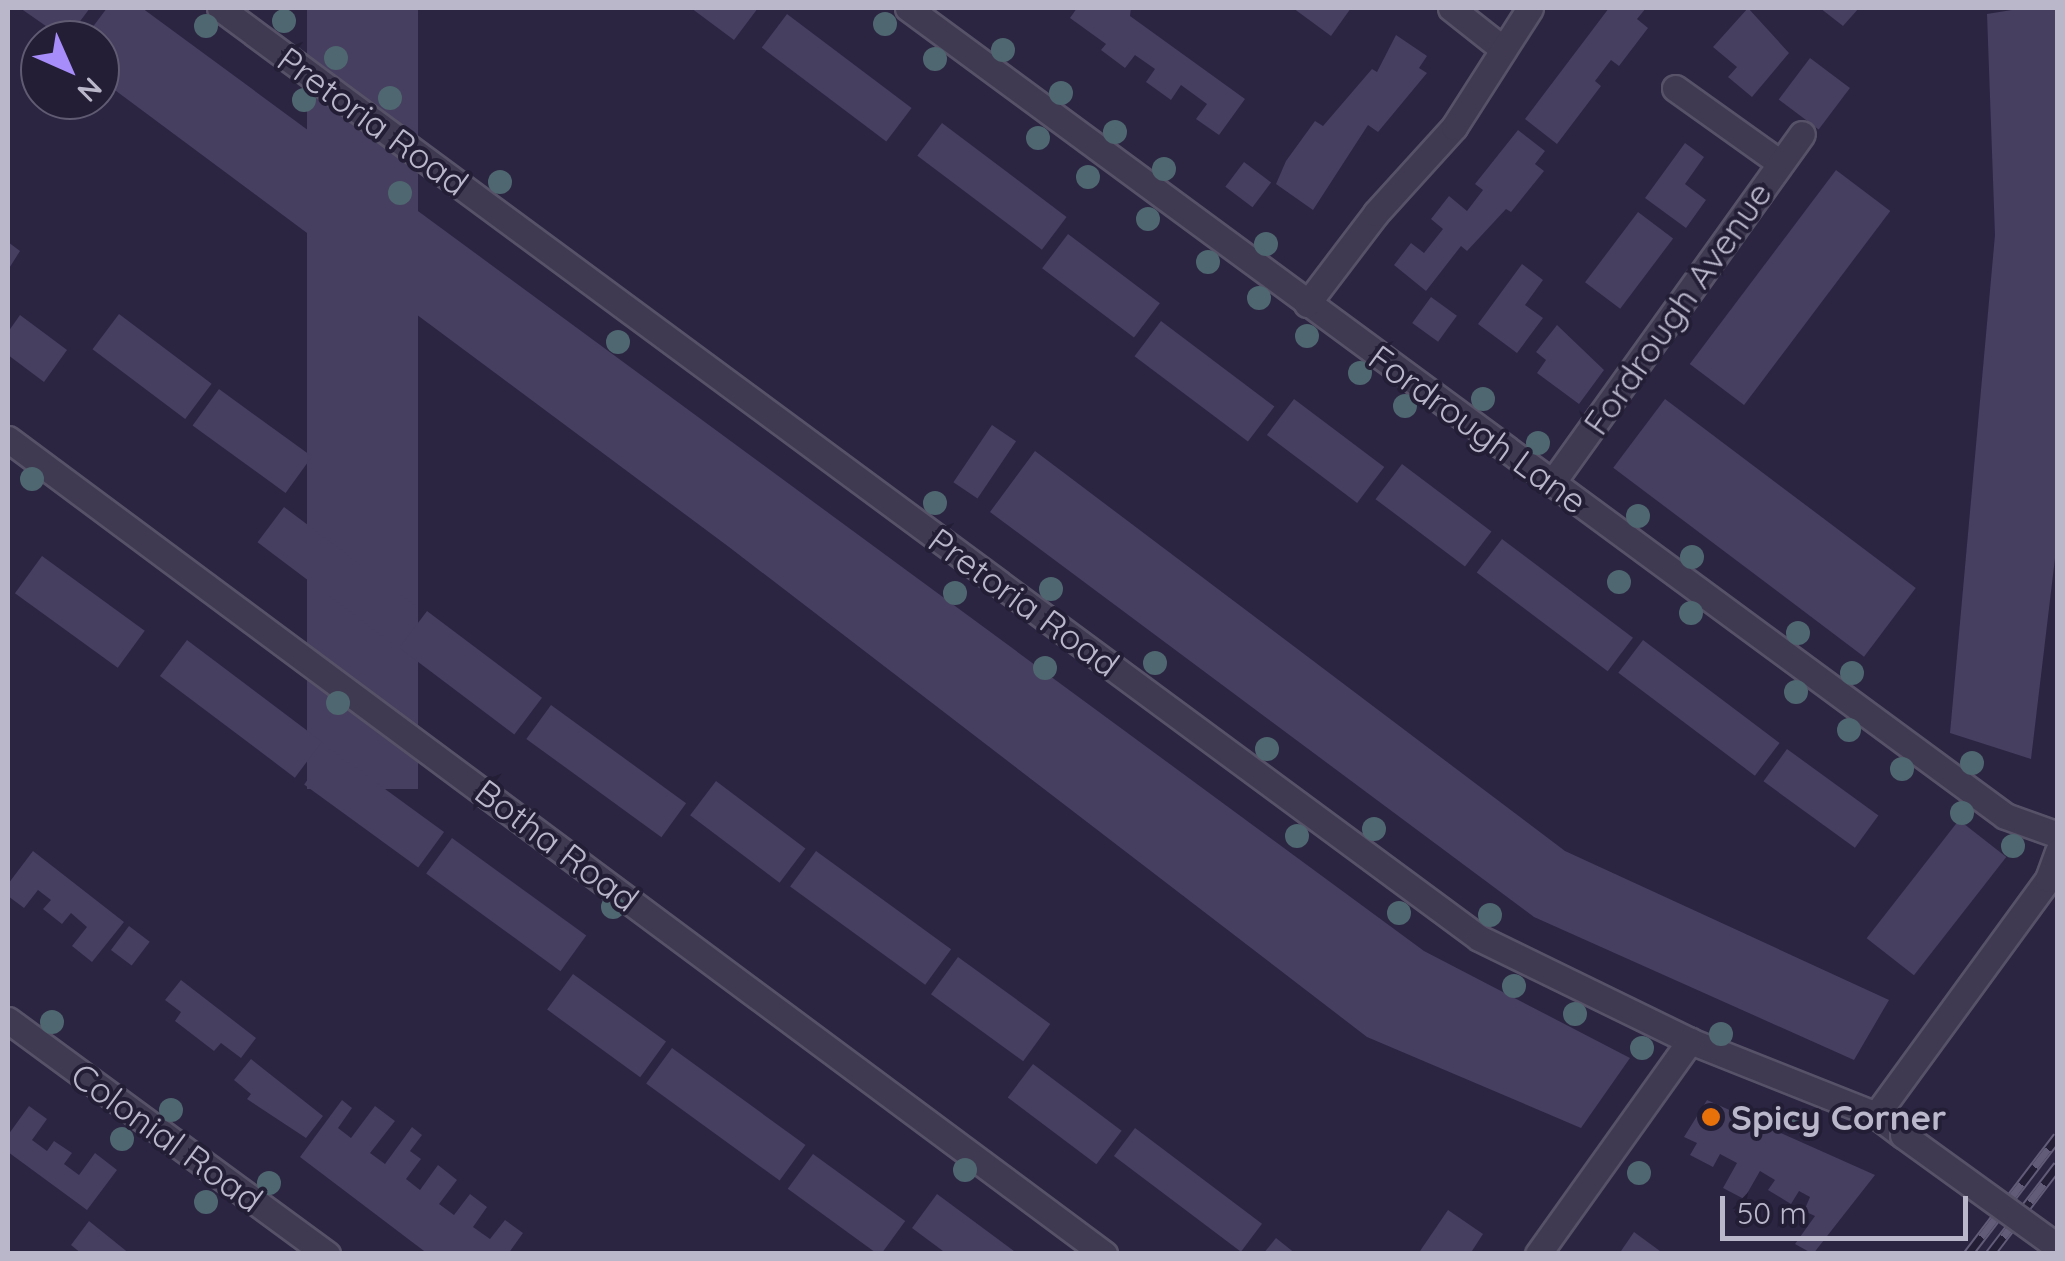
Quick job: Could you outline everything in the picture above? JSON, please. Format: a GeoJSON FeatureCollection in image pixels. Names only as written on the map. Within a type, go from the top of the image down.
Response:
{"type":"FeatureCollection","features":[{"type":"Feature","properties":{"kind":"street","name":"Pretoria Road"},"geometry":{"type":"LineString","coordinates":[[220,8],[1479,938],[1690,1041],[1876,1114],[2058,1247]]}},
{"type":"Feature","properties":{"kind":"street","name":"Fordrough Lane"},"geometry":{"type":"LineString","coordinates":[[908,8],[2006,816],[2058,835]]}},
{"type":"Feature","properties":{"kind":"street"},"geometry":{"type":"LineString","coordinates":[[1451,8],[1503,49]]}},
{"type":"Feature","properties":{"kind":"street"},"geometry":{"type":"LineString","coordinates":[[1307,304],[1376,212],[1454,128],[1530,8]]}},
{"type":"Feature","properties":{"kind":"street"},"geometry":{"type":"LineString","coordinates":[[1675,88],[1780,163]]}},
{"type":"Feature","properties":{"kind":"street","name":"Fordrough Avenue"},"geometry":{"type":"LineString","coordinates":[[1552,482],[1802,134]]}},
{"type":"Feature","properties":{"kind":"street","name":"Botha Road"},"geometry":{"type":"LineString","coordinates":[[8,439],[1104,1254]]}},
{"type":"Feature","properties":{"kind":"street"},"geometry":{"type":"LineString","coordinates":[[1876,1114],[2048,879],[2058,852]]}},
{"type":"Feature","properties":{"kind":"street","name":"Colonial Road"},"geometry":{"type":"LineString","coordinates":[[8,1020],[328,1254]]}},
{"type":"Feature","properties":{"kind":"street"},"geometry":{"type":"LineString","coordinates":[[1538,1254],[1690,1041]]}},
{"type":"Feature","properties":{"kind":"building"},"geometry":{"type":"Polygon","coordinates":[[[20,8],[90,8],[81,20],[37,20],[20,8]]]}},
{"type":"Feature","properties":{"kind":"building"},"geometry":{"type":"Polygon","coordinates":[[[107,8],[142,8],[1424,951],[1630,1058],[1581,1128],[1367,1037],[729,547],[120,94],[120,20],[98,20],[107,8]]]}},
{"type":"Feature","properties":{"kind":"building"},"geometry":{"type":"Polygon","coordinates":[[[307,8],[418,8],[418,789],[307,789],[307,8]]]}},
{"type":"Feature","properties":{"kind":"building"},"geometry":{"type":"Polygon","coordinates":[[[691,8],[758,8],[734,40],[691,8]]]}},
{"type":"Feature","properties":{"kind":"building"},"geometry":{"type":"Polygon","coordinates":[[[1077,8],[1131,8],[1130,16],[1245,99],[1219,135],[1196,119],[1207,104],[1181,85],[1171,100],[1146,82],[1155,69],[1135,55],[1125,68],[1101,50],[1106,44],[1070,18],[1077,8]]]}},
{"type":"Feature","properties":{"kind":"building"},"geometry":{"type":"Polygon","coordinates":[[[1293,8],[1351,8],[1331,36],[1293,8]]]}},
{"type":"Feature","properties":{"kind":"building"},"geometry":{"type":"Polygon","coordinates":[[[1609,8],[1646,8],[1637,19],[1648,28],[1619,66],[1611,60],[1595,81],[1601,86],[1557,144],[1525,119],[1609,8]]]}},
{"type":"Feature","properties":{"kind":"building"},"geometry":{"type":"Polygon","coordinates":[[[1748,8],[1789,53],[1752,97],[1728,77],[1737,67],[1713,47],[1748,8]]]}},
{"type":"Feature","properties":{"kind":"building"},"geometry":{"type":"Polygon","coordinates":[[[1820,8],[1859,8],[1843,26],[1820,8]]]}},
{"type":"Feature","properties":{"kind":"building"},"geometry":{"type":"Polygon","coordinates":[[[2058,8],[2058,533],[2031,759],[1950,733],[1995,235],[1987,14],[2058,8]]]}},
{"type":"Feature","properties":{"kind":"building"},"geometry":{"type":"Polygon","coordinates":[[[787,14],[912,108],[886,141],[762,48],[787,14]]]}},
{"type":"Feature","properties":{"kind":"building"},"geometry":{"type":"Polygon","coordinates":[[[1396,35],[1427,56],[1419,68],[1427,73],[1378,132],[1368,125],[1313,210],[1276,184],[1286,161],[1315,121],[1323,126],[1372,69],[1377,72],[1396,35]]]}},
{"type":"Feature","properties":{"kind":"building"},"geometry":{"type":"Polygon","coordinates":[[[1810,58],[1850,88],[1819,130],[1779,100],[1810,58]]]}},
{"type":"Feature","properties":{"kind":"building"},"geometry":{"type":"Polygon","coordinates":[[[942,123],[1067,217],[1042,250],[917,156],[942,123]]]}},
{"type":"Feature","properties":{"kind":"building"},"geometry":{"type":"Polygon","coordinates":[[[1518,130],[1545,151],[1535,164],[1544,171],[1511,212],[1506,209],[1467,251],[1461,246],[1426,291],[1394,265],[1411,243],[1424,253],[1443,229],[1431,219],[1449,196],[1467,211],[1483,190],[1475,184],[1518,130]]]}},
{"type":"Feature","properties":{"kind":"building"},"geometry":{"type":"Polygon","coordinates":[[[1685,143],[1704,157],[1685,184],[1706,200],[1686,228],[1645,198],[1685,143]]]}},
{"type":"Feature","properties":{"kind":"building"},"geometry":{"type":"Polygon","coordinates":[[[1244,162],[1271,182],[1252,207],[1225,187],[1244,162]]]}},
{"type":"Feature","properties":{"kind":"building"},"geometry":{"type":"Polygon","coordinates":[[[1836,170],[1890,211],[1744,405],[1690,364],[1836,170]]]}},
{"type":"Feature","properties":{"kind":"building"},"geometry":{"type":"Polygon","coordinates":[[[1638,212],[1673,238],[1620,309],[1585,282],[1638,212]]]}},
{"type":"Feature","properties":{"kind":"building"},"geometry":{"type":"Polygon","coordinates":[[[1068,234],[1160,303],[1134,338],[1042,268],[1068,234]]]}},
{"type":"Feature","properties":{"kind":"building"},"geometry":{"type":"Polygon","coordinates":[[[8,242],[20,251],[8,270],[8,242]]]}},
{"type":"Feature","properties":{"kind":"building"},"geometry":{"type":"Polygon","coordinates":[[[1522,264],[1543,280],[1525,305],[1543,318],[1517,353],[1478,324],[1522,264]]]}},
{"type":"Feature","properties":{"kind":"building"},"geometry":{"type":"Polygon","coordinates":[[[1431,297],[1457,316],[1438,342],[1412,323],[1431,297]]]}},
{"type":"Feature","properties":{"kind":"building"},"geometry":{"type":"Polygon","coordinates":[[[119,314],[212,384],[185,419],[93,349],[119,314]]]}},
{"type":"Feature","properties":{"kind":"building"},"geometry":{"type":"Polygon","coordinates":[[[20,315],[67,350],[44,382],[8,355],[8,332],[20,315]]]}},
{"type":"Feature","properties":{"kind":"building"},"geometry":{"type":"Polygon","coordinates":[[[1161,321],[1274,406],[1248,442],[1135,356],[1161,321]]]}},
{"type":"Feature","properties":{"kind":"building"},"geometry":{"type":"Polygon","coordinates":[[[1557,325],[1604,370],[1579,404],[1537,373],[1546,360],[1536,352],[1557,325]]]}},
{"type":"Feature","properties":{"kind":"building"},"geometry":{"type":"Polygon","coordinates":[[[219,389],[312,457],[286,493],[193,425],[219,389]]]}},
{"type":"Feature","properties":{"kind":"building"},"geometry":{"type":"Polygon","coordinates":[[[1294,399],[1384,467],[1357,503],[1267,435],[1294,399]]]}},
{"type":"Feature","properties":{"kind":"building"},"geometry":{"type":"Polygon","coordinates":[[[1665,399],[1916,588],[1864,657],[1613,468],[1665,399]]]}},
{"type":"Feature","properties":{"kind":"building"},"geometry":{"type":"Polygon","coordinates":[[[992,425],[1016,441],[977,498],[953,482],[992,425]]]}},
{"type":"Feature","properties":{"kind":"building"},"geometry":{"type":"Polygon","coordinates":[[[1035,451],[1565,851],[1889,1000],[1854,1060],[1534,917],[990,512],[1035,451]]]}},
{"type":"Feature","properties":{"kind":"building"},"geometry":{"type":"Polygon","coordinates":[[[1402,464],[1491,531],[1465,567],[1376,499],[1402,464]]]}},
{"type":"Feature","properties":{"kind":"building"},"geometry":{"type":"Polygon","coordinates":[[[284,507],[418,608],[392,643],[258,542],[284,507]]]}},
{"type":"Feature","properties":{"kind":"building"},"geometry":{"type":"Polygon","coordinates":[[[1502,539],[1633,638],[1608,671],[1477,573],[1502,539]]]}},
{"type":"Feature","properties":{"kind":"building"},"geometry":{"type":"Polygon","coordinates":[[[42,556],[145,631],[118,668],[15,593],[42,556]]]}},
{"type":"Feature","properties":{"kind":"building"},"geometry":{"type":"Polygon","coordinates":[[[427,611],[542,698],[514,734],[399,648],[427,611]]]}},
{"type":"Feature","properties":{"kind":"building"},"geometry":{"type":"Polygon","coordinates":[[[187,640],[322,742],[295,778],[160,676],[187,640]]]}},
{"type":"Feature","properties":{"kind":"building"},"geometry":{"type":"Polygon","coordinates":[[[1643,640],[1780,743],[1755,776],[1618,673],[1643,640]]]}},
{"type":"Feature","properties":{"kind":"building"},"geometry":{"type":"Polygon","coordinates":[[[551,705],[686,803],[661,837],[526,739],[551,705]]]}},
{"type":"Feature","properties":{"kind":"building"},"geometry":{"type":"Polygon","coordinates":[[[330,749],[444,832],[418,867],[304,785],[330,749]]]}},
{"type":"Feature","properties":{"kind":"building"},"geometry":{"type":"Polygon","coordinates":[[[1787,749],[1878,815],[1855,848],[1763,781],[1787,749]]]}},
{"type":"Feature","properties":{"kind":"building"},"geometry":{"type":"Polygon","coordinates":[[[716,781],[805,848],[780,883],[690,815],[716,781]]]}},
{"type":"Feature","properties":{"kind":"building"},"geometry":{"type":"Polygon","coordinates":[[[1959,820],[2006,857],[1914,975],[1867,938],[1959,820]]]}},
{"type":"Feature","properties":{"kind":"building"},"geometry":{"type":"Polygon","coordinates":[[[452,838],[586,936],[560,971],[426,874],[452,838]]]}},
{"type":"Feature","properties":{"kind":"building"},"geometry":{"type":"Polygon","coordinates":[[[33,851],[124,922],[92,962],[72,946],[87,927],[71,913],[62,924],[43,909],[51,900],[38,890],[24,908],[8,896],[8,884],[33,851]]]}},
{"type":"Feature","properties":{"kind":"building"},"geometry":{"type":"Polygon","coordinates":[[[816,851],[951,949],[925,985],[790,887],[816,851]]]}},
{"type":"Feature","properties":{"kind":"building"},"geometry":{"type":"Polygon","coordinates":[[[129,926],[150,942],[132,966],[111,950],[129,926]]]}},
{"type":"Feature","properties":{"kind":"building"},"geometry":{"type":"Polygon","coordinates":[[[958,957],[1050,1024],[1023,1061],[931,994],[958,957]]]}},
{"type":"Feature","properties":{"kind":"building"},"geometry":{"type":"Polygon","coordinates":[[[573,974],[666,1042],[640,1077],[547,1010],[573,974]]]}},
{"type":"Feature","properties":{"kind":"building"},"geometry":{"type":"Polygon","coordinates":[[[181,980],[256,1038],[241,1058],[221,1043],[214,1051],[175,1021],[181,1012],[165,1000],[181,980]]]}},
{"type":"Feature","properties":{"kind":"building"},"geometry":{"type":"Polygon","coordinates":[[[672,1048],[805,1145],[780,1181],[646,1084],[672,1048]]]}},
{"type":"Feature","properties":{"kind":"building"},"geometry":{"type":"Polygon","coordinates":[[[251,1059],[323,1116],[306,1138],[247,1099],[251,1094],[234,1080],[251,1059]]]}},
{"type":"Feature","properties":{"kind":"building"},"geometry":{"type":"Polygon","coordinates":[[[1033,1064],[1122,1131],[1096,1164],[1008,1098],[1033,1064]]]}},
{"type":"Feature","properties":{"kind":"building"},"geometry":{"type":"Polygon","coordinates":[[[342,1100],[352,1108],[338,1128],[351,1138],[375,1106],[395,1121],[370,1153],[385,1164],[412,1127],[422,1135],[410,1151],[421,1159],[406,1179],[420,1190],[438,1165],[457,1180],[439,1204],[454,1215],[470,1194],[487,1207],[473,1227],[490,1239],[505,1220],[523,1233],[508,1254],[428,1254],[300,1157],[342,1100]]]}},
{"type":"Feature","properties":{"kind":"building"},"geometry":{"type":"Polygon","coordinates":[[[1707,1100],[1875,1175],[1813,1254],[1795,1244],[1815,1216],[1804,1211],[1810,1197],[1799,1191],[1791,1204],[1768,1190],[1775,1180],[1760,1171],[1744,1199],[1723,1188],[1737,1163],[1720,1154],[1713,1167],[1690,1155],[1697,1143],[1684,1137],[1707,1100]]]}},
{"type":"Feature","properties":{"kind":"building"},"geometry":{"type":"Polygon","coordinates":[[[29,1106],[47,1119],[32,1140],[47,1151],[54,1141],[72,1153],[64,1164],[79,1175],[95,1153],[117,1170],[87,1210],[8,1152],[8,1135],[29,1106]]]}},
{"type":"Feature","properties":{"kind":"building"},"geometry":{"type":"Polygon","coordinates":[[[1135,1128],[1262,1224],[1241,1252],[1114,1156],[1135,1128]]]}},
{"type":"Feature","properties":{"kind":"building"},"geometry":{"type":"Polygon","coordinates":[[[813,1154],[905,1221],[877,1254],[788,1189],[813,1154]]]}},
{"type":"Feature","properties":{"kind":"building"},"geometry":{"type":"Polygon","coordinates":[[[937,1194],[1018,1254],[947,1254],[912,1228],[937,1194]]]}},
{"type":"Feature","properties":{"kind":"building"},"geometry":{"type":"Polygon","coordinates":[[[1448,1210],[1483,1234],[1470,1254],[1418,1254],[1448,1210]]]}},
{"type":"Feature","properties":{"kind":"building"},"geometry":{"type":"Polygon","coordinates":[[[89,1221],[130,1254],[82,1254],[71,1245],[89,1221]]]}},
{"type":"Feature","properties":{"kind":"building"},"geometry":{"type":"Polygon","coordinates":[[[1634,1232],[1664,1254],[1619,1254],[1634,1232]]]}},
{"type":"Feature","properties":{"kind":"building"},"geometry":{"type":"Polygon","coordinates":[[[1276,1238],[1296,1254],[1263,1254],[1276,1238]]]}},
{"type":"Feature","properties":{"kind":"railway"},"geometry":{"type":"LineString","coordinates":[[1968,1254],[2058,1136]]}},
{"type":"Feature","properties":{"kind":"railway"},"geometry":{"type":"LineString","coordinates":[[1990,1254],[2058,1165]]}},
{"type":"Feature","properties":{"kind":"place","name":"Spicy Corner"},"geometry":{"type":"Point","coordinates":[1711,1117]}}]}
